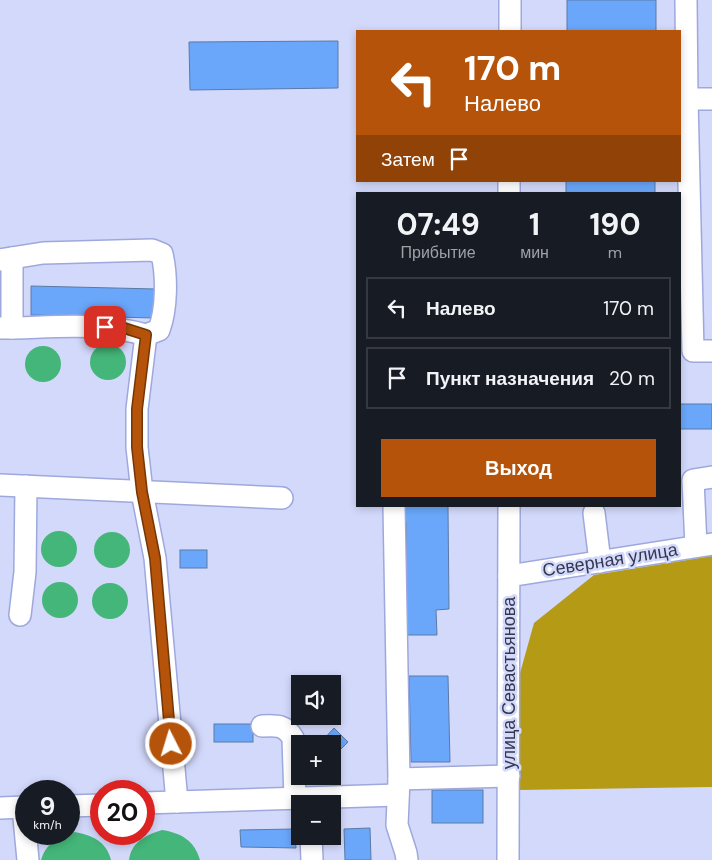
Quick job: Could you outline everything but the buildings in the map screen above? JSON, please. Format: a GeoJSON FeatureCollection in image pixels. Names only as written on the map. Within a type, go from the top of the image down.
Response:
{"type":"FeatureCollection","features":[{"type":"Feature","properties":{"kind":"street"},"geometry":{"type":"LineString","coordinates":[[510,0],[510,30]]}},
{"type":"Feature","properties":{"kind":"street"},"geometry":{"type":"LineString","coordinates":[[686,0],[693,351],[712,351]]}},
{"type":"Feature","properties":{"kind":"street"},"geometry":{"type":"LineString","coordinates":[[687,99],[712,99]]}},
{"type":"Feature","properties":{"kind":"street"},"geometry":{"type":"LineString","coordinates":[[152,250],[162,254],[165,265],[164,317],[158,330],[146,335],[124,328],[105,327],[6,328],[6,259],[43,253],[152,250]]}},
{"type":"Feature","properties":{"kind":"street"},"geometry":{"type":"LineString","coordinates":[[146,335],[137,409],[137,437],[142,492],[155,558],[177,802]]}},
{"type":"Feature","properties":{"kind":"street"},"geometry":{"type":"LineString","coordinates":[[704,545],[693,480],[712,477]]}},
{"type":"Feature","properties":{"kind":"street"},"geometry":{"type":"LineString","coordinates":[[0,485],[282,498]]}},
{"type":"Feature","properties":{"kind":"street"},"geometry":{"type":"LineString","coordinates":[[20,615],[25,572],[26,486]]}},
{"type":"Feature","properties":{"kind":"street"},"geometry":{"type":"LineString","coordinates":[[394,507],[397,825],[406,853],[406,860]]}},
{"type":"Feature","properties":{"kind":"street","name":"улица Севастьянова"},"geometry":{"type":"LineString","coordinates":[[508,860],[509,507]]}},
{"type":"Feature","properties":{"kind":"street"},"geometry":{"type":"LineString","coordinates":[[594,514],[600,562]]}},
{"type":"Feature","properties":{"kind":"street","name":"Северная улица"},"geometry":{"type":"LineString","coordinates":[[509,576],[704,545]]}},
{"type":"Feature","properties":{"kind":"street"},"geometry":{"type":"LineString","coordinates":[[262,726],[277,725],[288,730],[293,738],[304,795]]}},
{"type":"Feature","properties":{"kind":"street"},"geometry":{"type":"LineString","coordinates":[[341,795],[398,787],[509,776]]}},
{"type":"Feature","properties":{"kind":"street"},"geometry":{"type":"LineString","coordinates":[[155,803],[291,800]]}},
{"type":"Feature","properties":{"kind":"street"},"geometry":{"type":"LineString","coordinates":[[0,808],[15,807]]}},
{"type":"Feature","properties":{"kind":"street"},"geometry":{"type":"LineString","coordinates":[[27,845],[28,860]]}},
{"type":"Feature","properties":{"kind":"street"},"geometry":{"type":"LineString","coordinates":[[311,845],[312,860]]}},
{"type":"Feature","properties":{"kind":"shaded area"},"geometry":{"type":"Polygon","coordinates":[[[108,344],[115,345],[121,349],[125,355],[125,369],[121,375],[115,379],[108,380],[101,379],[95,375],[91,369],[90,362],[91,355],[95,349],[101,345],[108,344]]]}},
{"type":"Feature","properties":{"kind":"shaded area"},"geometry":{"type":"Polygon","coordinates":[[[43,346],[50,347],[56,351],[60,357],[60,371],[56,377],[50,381],[43,382],[36,381],[30,377],[26,371],[25,364],[26,357],[30,351],[36,347],[43,346]]]}},
{"type":"Feature","properties":{"kind":"shaded area"},"geometry":{"type":"Polygon","coordinates":[[[59,531],[66,532],[72,536],[76,542],[76,556],[72,562],[66,566],[59,567],[52,566],[46,562],[42,556],[41,549],[42,542],[46,536],[52,532],[59,531]]]}},
{"type":"Feature","properties":{"kind":"shaded area"},"geometry":{"type":"Polygon","coordinates":[[[112,532],[119,533],[125,537],[129,543],[129,557],[125,563],[119,567],[112,568],[105,567],[99,563],[95,557],[94,550],[95,543],[99,537],[105,533],[112,532]]]}},
{"type":"Feature","properties":{"kind":"shaded area"},"geometry":{"type":"Polygon","coordinates":[[[712,556],[712,787],[518,790],[517,684],[534,623],[594,575],[712,556]]]}},
{"type":"Feature","properties":{"kind":"shaded area"},"geometry":{"type":"Polygon","coordinates":[[[60,582],[67,583],[73,587],[77,593],[77,607],[73,613],[67,617],[60,618],[53,617],[47,613],[43,607],[42,600],[43,593],[47,587],[53,583],[60,582]]]}},
{"type":"Feature","properties":{"kind":"shaded area"},"geometry":{"type":"Polygon","coordinates":[[[110,583],[117,584],[123,588],[127,594],[127,608],[123,614],[117,618],[110,619],[103,618],[97,614],[93,608],[92,601],[93,594],[97,588],[103,584],[110,583]]]}},
{"type":"Feature","properties":{"kind":"shaded area"},"geometry":{"type":"Polygon","coordinates":[[[162,830],[175,833],[186,839],[194,847],[200,860],[129,860],[135,845],[155,845],[155,832],[162,830]]]}},
{"type":"Feature","properties":{"kind":"shaded area"},"geometry":{"type":"Polygon","coordinates":[[[80,833],[90,836],[90,845],[103,845],[109,853],[111,860],[41,860],[49,845],[80,845],[80,833]]]}},
{"type":"Feature","properties":{"kind":"route"},"geometry":{"type":"LineString","coordinates":[[105,327],[124,328],[146,335],[137,409],[137,447],[142,492],[155,558],[171,744]]}}]}
